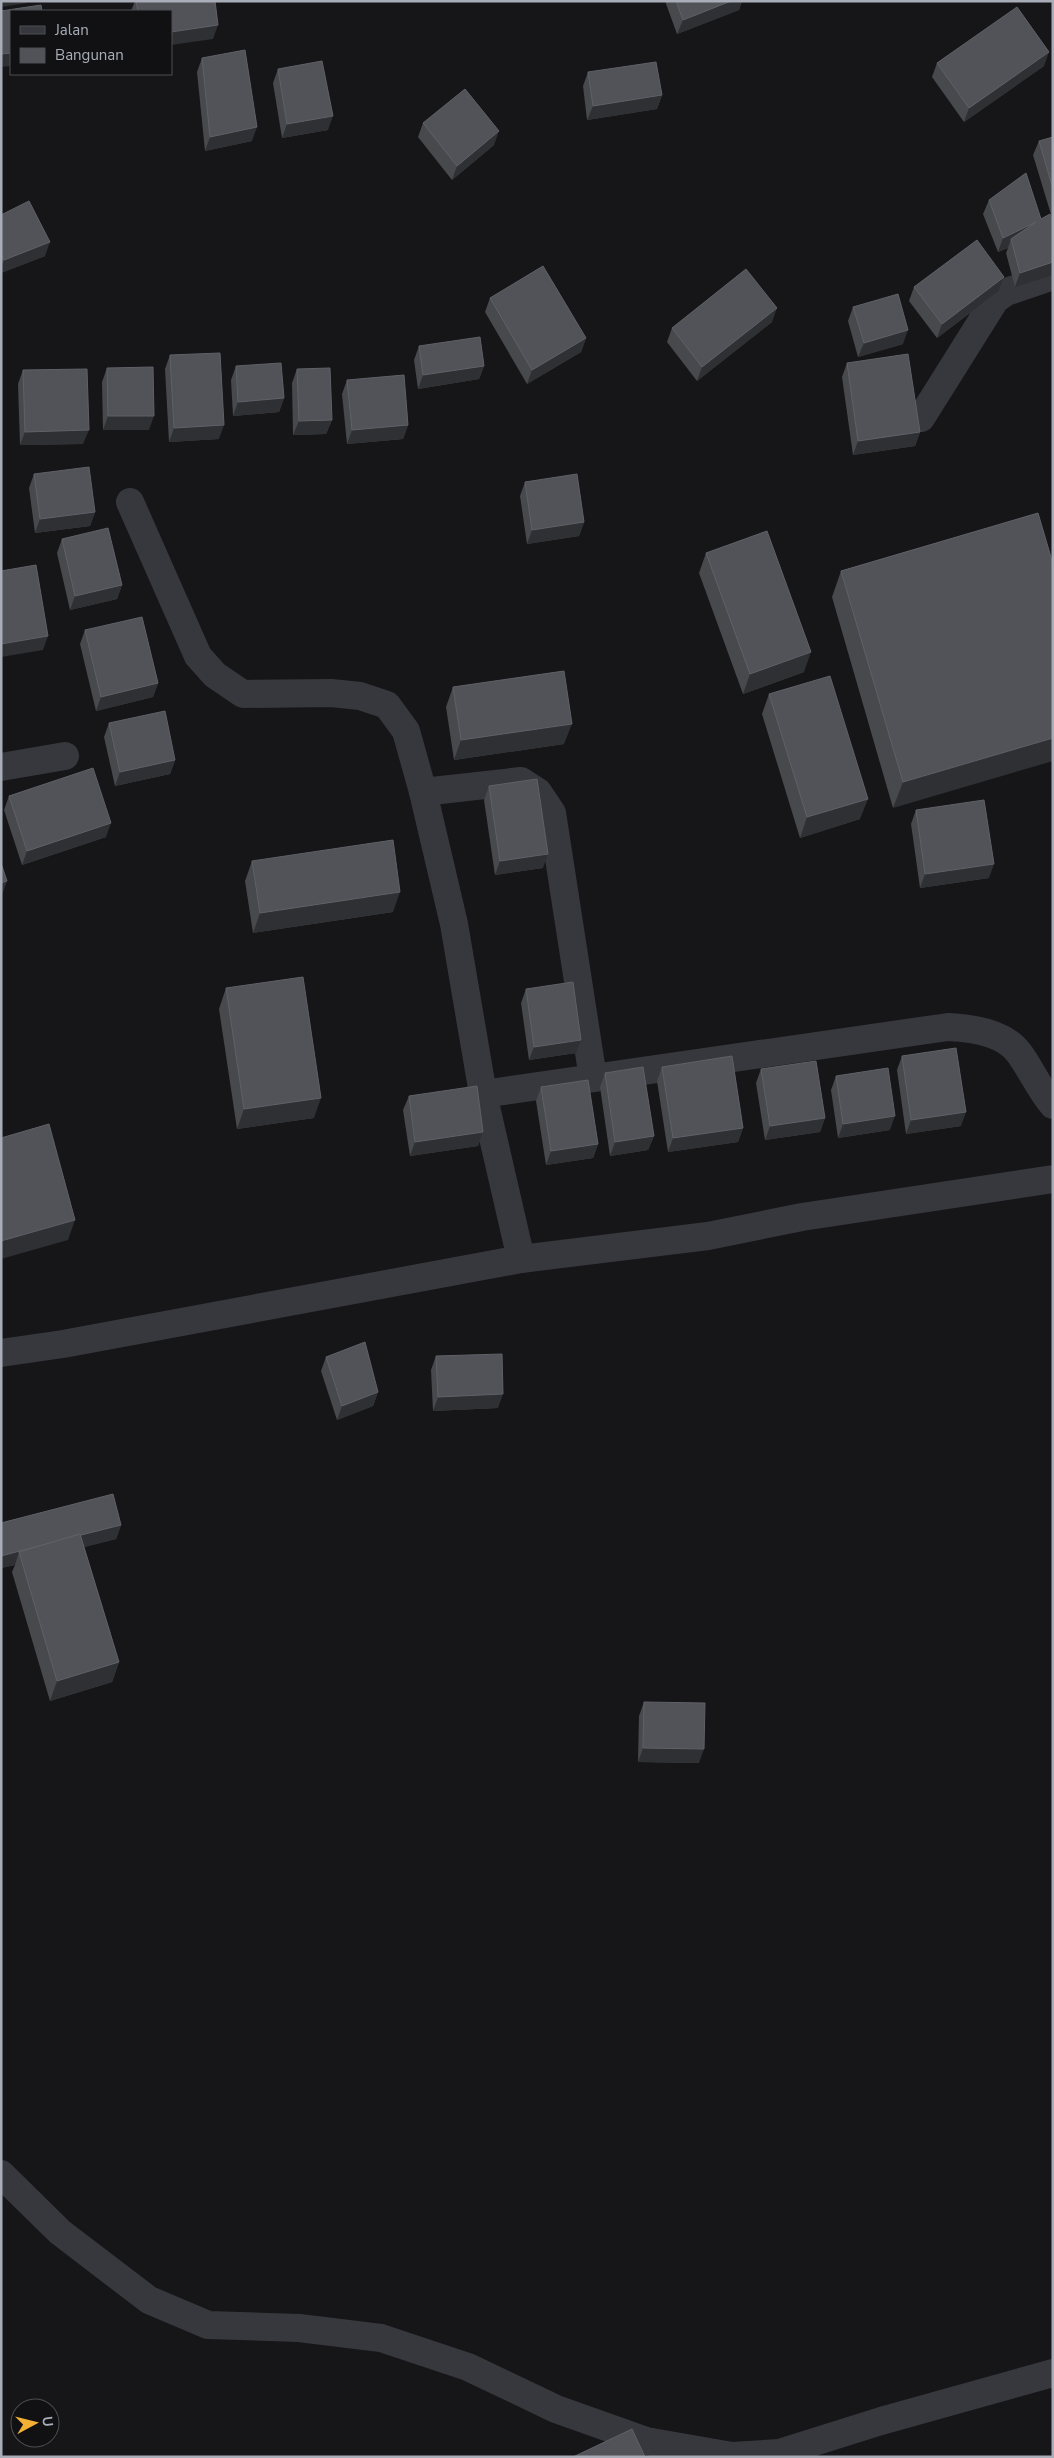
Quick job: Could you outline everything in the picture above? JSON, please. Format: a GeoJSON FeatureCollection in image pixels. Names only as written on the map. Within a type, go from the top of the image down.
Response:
{"type":"FeatureCollection","features":[{"type":"Feature","properties":{"kind":"street"},"geometry":{"type":"LineString","coordinates":[[921,418],[995,300],[1006,292],[1053,276]]}},
{"type":"Feature","properties":{"kind":"street"},"geometry":{"type":"LineString","coordinates":[[130,502],[198,656],[215,675],[243,694],[331,693],[360,696],[387,705],[406,731],[423,792],[454,924],[483,1094],[521,1259]]}},
{"type":"Feature","properties":{"kind":"street"},"geometry":{"type":"LineString","coordinates":[[1,767],[65,756]]}},
{"type":"Feature","properties":{"kind":"street"},"geometry":{"type":"LineString","coordinates":[[423,792],[521,781],[538,792],[552,813],[593,1078]]}},
{"type":"Feature","properties":{"kind":"street"},"geometry":{"type":"LineString","coordinates":[[483,1094],[948,1027],[970,1028],[1000,1038],[1018,1051],[1053,1105]]}},
{"type":"Feature","properties":{"kind":"street"},"geometry":{"type":"LineString","coordinates":[[1,1353],[63,1344],[521,1259],[708,1236],[802,1217],[1053,1180]]}},
{"type":"Feature","properties":{"kind":"street"},"geometry":{"type":"LineString","coordinates":[[1,2174],[60,2232],[150,2300],[208,2325],[298,2328],[381,2338],[468,2367],[556,2409],[646,2441],[732,2456],[779,2453],[881,2421],[1053,2373]]}},
{"type":"Feature","properties":{"kind":"building"},"geometry":{"type":"Polygon","coordinates":[[[136,1],[215,1],[218,25],[172,32],[172,10],[138,10],[136,1]]]}},
{"type":"Feature","properties":{"kind":"building"},"geometry":{"type":"Polygon","coordinates":[[[676,1],[731,1],[683,20],[676,1]]]}},
{"type":"Feature","properties":{"kind":"building"},"geometry":{"type":"Polygon","coordinates":[[[41,5],[42,10],[10,10],[10,53],[1,54],[1,11],[41,5]]]}},
{"type":"Feature","properties":{"kind":"building"},"geometry":{"type":"Polygon","coordinates":[[[1017,7],[1049,52],[969,108],[937,63],[1017,7]]]}},
{"type":"Feature","properties":{"kind":"building"},"geometry":{"type":"Polygon","coordinates":[[[245,50],[257,127],[210,137],[202,58],[245,50]]]}},
{"type":"Feature","properties":{"kind":"building"},"geometry":{"type":"Polygon","coordinates":[[[322,61],[333,116],[287,124],[278,69],[322,61]]]}},
{"type":"Feature","properties":{"kind":"building"},"geometry":{"type":"Polygon","coordinates":[[[656,62],[662,95],[593,106],[588,72],[656,62]]]}},
{"type":"Feature","properties":{"kind":"building"},"geometry":{"type":"Polygon","coordinates":[[[465,89],[499,131],[457,166],[423,123],[465,89]]]}},
{"type":"Feature","properties":{"kind":"building"},"geometry":{"type":"Polygon","coordinates":[[[1053,137],[1053,189],[1039,141],[1053,137]]]}},
{"type":"Feature","properties":{"kind":"building"},"geometry":{"type":"Polygon","coordinates":[[[1026,173],[1041,219],[1050,214],[1053,221],[1053,262],[1020,273],[1011,239],[1036,222],[1003,238],[989,200],[1026,173]]]}},
{"type":"Feature","properties":{"kind":"building"},"geometry":{"type":"Polygon","coordinates":[[[29,201],[50,242],[4,260],[1,253],[1,215],[29,201]]]}},
{"type":"Feature","properties":{"kind":"building"},"geometry":{"type":"Polygon","coordinates":[[[977,240],[1004,277],[942,324],[914,287],[977,240]]]}},
{"type":"Feature","properties":{"kind":"building"},"geometry":{"type":"Polygon","coordinates":[[[543,266],[586,338],[532,370],[490,298],[543,266]]]}},
{"type":"Feature","properties":{"kind":"building"},"geometry":{"type":"Polygon","coordinates":[[[746,269],[777,308],[702,367],[672,328],[746,269]]]}},
{"type":"Feature","properties":{"kind":"building"},"geometry":{"type":"Polygon","coordinates":[[[898,294],[908,330],[864,343],[853,307],[898,294]]]}},
{"type":"Feature","properties":{"kind":"building"},"geometry":{"type":"Polygon","coordinates":[[[480,337],[484,366],[423,375],[419,346],[480,337]]]}},
{"type":"Feature","properties":{"kind":"building"},"geometry":{"type":"Polygon","coordinates":[[[220,353],[224,425],[174,428],[170,355],[220,353]]]}},
{"type":"Feature","properties":{"kind":"building"},"geometry":{"type":"Polygon","coordinates":[[[908,354],[920,432],[858,441],[847,363],[908,354]]]}},
{"type":"Feature","properties":{"kind":"building"},"geometry":{"type":"Polygon","coordinates":[[[281,363],[284,398],[238,402],[236,366],[281,363]]]}},
{"type":"Feature","properties":{"kind":"building"},"geometry":{"type":"Polygon","coordinates":[[[153,367],[154,416],[108,416],[107,368],[153,367]]]}},
{"type":"Feature","properties":{"kind":"building"},"geometry":{"type":"Polygon","coordinates":[[[330,368],[332,420],[299,421],[297,369],[330,368]]]}},
{"type":"Feature","properties":{"kind":"building"},"geometry":{"type":"Polygon","coordinates":[[[87,369],[89,430],[25,432],[23,370],[87,369]]]}},
{"type":"Feature","properties":{"kind":"building"},"geometry":{"type":"Polygon","coordinates":[[[404,375],[408,425],[352,430],[347,380],[404,375]]]}},
{"type":"Feature","properties":{"kind":"building"},"geometry":{"type":"Polygon","coordinates":[[[89,467],[95,512],[40,519],[34,474],[89,467]]]}},
{"type":"Feature","properties":{"kind":"building"},"geometry":{"type":"Polygon","coordinates":[[[577,474],[584,522],[532,530],[525,482],[577,474]]]}},
{"type":"Feature","properties":{"kind":"building"},"geometry":{"type":"Polygon","coordinates":[[[1038,513],[1053,564],[1053,738],[903,782],[841,571],[1038,513]]]}},
{"type":"Feature","properties":{"kind":"building"},"geometry":{"type":"Polygon","coordinates":[[[108,528],[122,585],[75,596],[62,539],[108,528]]]}},
{"type":"Feature","properties":{"kind":"building"},"geometry":{"type":"Polygon","coordinates":[[[767,531],[811,652],[750,674],[706,553],[767,531]]]}},
{"type":"Feature","properties":{"kind":"building"},"geometry":{"type":"Polygon","coordinates":[[[36,565],[48,636],[1,644],[1,571],[36,565]]]}},
{"type":"Feature","properties":{"kind":"building"},"geometry":{"type":"Polygon","coordinates":[[[142,617],[158,683],[101,697],[85,630],[142,617]]]}},
{"type":"Feature","properties":{"kind":"building"},"geometry":{"type":"Polygon","coordinates":[[[564,671],[572,724],[461,740],[453,687],[564,671]]]}},
{"type":"Feature","properties":{"kind":"building"},"geometry":{"type":"Polygon","coordinates":[[[830,676],[868,799],[807,817],[769,694],[830,676]]]}},
{"type":"Feature","properties":{"kind":"building"},"geometry":{"type":"Polygon","coordinates":[[[165,711],[175,760],[120,772],[109,723],[165,711]]]}},
{"type":"Feature","properties":{"kind":"building"},"geometry":{"type":"Polygon","coordinates":[[[93,768],[111,823],[27,851],[9,796],[93,768]]]}},
{"type":"Feature","properties":{"kind":"building"},"geometry":{"type":"Polygon","coordinates":[[[537,779],[548,854],[500,861],[489,786],[537,779]]]}},
{"type":"Feature","properties":{"kind":"building"},"geometry":{"type":"Polygon","coordinates":[[[984,800],[994,864],[925,874],[916,810],[984,800]]]}},
{"type":"Feature","properties":{"kind":"building"},"geometry":{"type":"Polygon","coordinates":[[[393,840],[400,892],[260,913],[252,861],[393,840]]]}},
{"type":"Feature","properties":{"kind":"building"},"geometry":{"type":"Polygon","coordinates":[[[1,863],[7,881],[1,883],[1,863]]]}},
{"type":"Feature","properties":{"kind":"building"},"geometry":{"type":"Polygon","coordinates":[[[303,977],[321,1098],[244,1109],[226,988],[303,977]]]}},
{"type":"Feature","properties":{"kind":"building"},"geometry":{"type":"Polygon","coordinates":[[[573,982],[581,1040],[534,1047],[526,989],[573,982]]]}},
{"type":"Feature","properties":{"kind":"building"},"geometry":{"type":"Polygon","coordinates":[[[956,1048],[966,1112],[911,1120],[902,1056],[956,1048]]]}},
{"type":"Feature","properties":{"kind":"building"},"geometry":{"type":"Polygon","coordinates":[[[732,1056],[743,1128],[673,1138],[662,1067],[732,1056]]]}},
{"type":"Feature","properties":{"kind":"building"},"geometry":{"type":"Polygon","coordinates":[[[816,1061],[825,1118],[770,1126],[761,1069],[816,1061]]]}},
{"type":"Feature","properties":{"kind":"building"},"geometry":{"type":"Polygon","coordinates":[[[643,1067],[654,1136],[615,1142],[605,1073],[643,1067]]]}},
{"type":"Feature","properties":{"kind":"building"},"geometry":{"type":"Polygon","coordinates":[[[888,1068],[895,1116],[843,1124],[836,1076],[888,1068]]]}},
{"type":"Feature","properties":{"kind":"building"},"geometry":{"type":"Polygon","coordinates":[[[588,1080],[598,1144],[551,1151],[541,1087],[588,1080]]]}},
{"type":"Feature","properties":{"kind":"building"},"geometry":{"type":"Polygon","coordinates":[[[477,1086],[483,1132],[415,1142],[409,1096],[477,1086]]]}},
{"type":"Feature","properties":{"kind":"building"},"geometry":{"type":"Polygon","coordinates":[[[49,1124],[75,1220],[1,1241],[1,1138],[49,1124]]]}},
{"type":"Feature","properties":{"kind":"building"},"geometry":{"type":"Polygon","coordinates":[[[365,1342],[378,1392],[342,1406],[326,1357],[365,1342]]]}},
{"type":"Feature","properties":{"kind":"building"},"geometry":{"type":"Polygon","coordinates":[[[502,1354],[503,1394],[438,1397],[436,1356],[502,1354]]]}},
{"type":"Feature","properties":{"kind":"building"},"geometry":{"type":"Polygon","coordinates":[[[113,1494],[121,1525],[80,1534],[1,1556],[1,1523],[113,1494]]]}},
{"type":"Feature","properties":{"kind":"building"},"geometry":{"type":"Polygon","coordinates":[[[80,1534],[119,1662],[57,1681],[19,1552],[80,1534]]]}},
{"type":"Feature","properties":{"kind":"building"},"geometry":{"type":"Polygon","coordinates":[[[644,1702],[705,1703],[704,1749],[643,1748],[644,1702]]]}},
{"type":"Feature","properties":{"kind":"building"},"geometry":{"type":"Polygon","coordinates":[[[632,2429],[645,2457],[573,2457],[632,2429]]]}}]}
